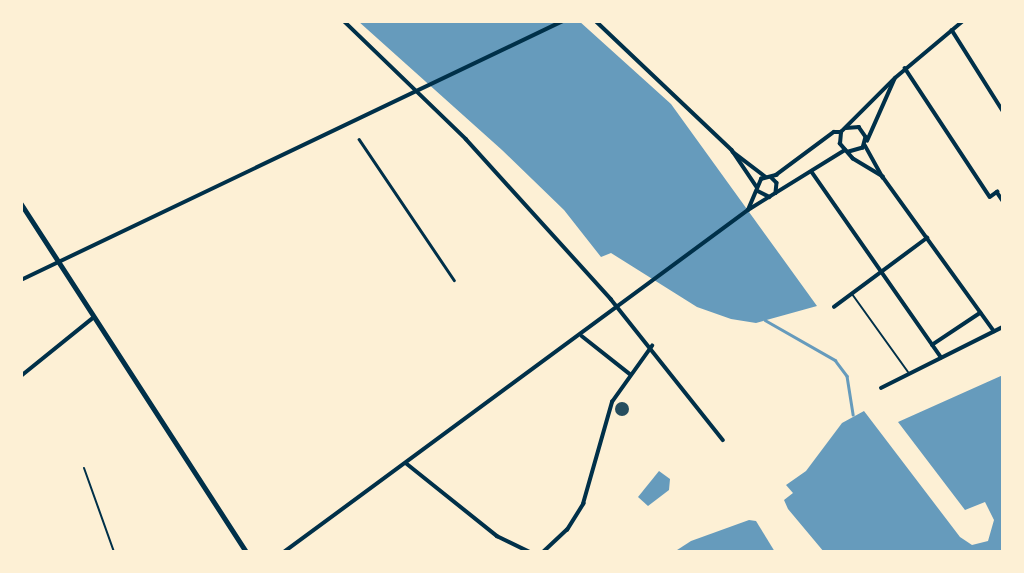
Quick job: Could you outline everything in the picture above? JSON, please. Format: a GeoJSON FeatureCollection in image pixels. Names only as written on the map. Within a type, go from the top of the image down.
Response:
{"type":"FeatureCollection","features":[{"type":"Feature","properties":{"kind":"main road"},"geometry":{"type":"LineString","coordinates":[[21,204],[246,552]]}},
{"type":"Feature","properties":{"kind":"street"},"geometry":{"type":"LineString","coordinates":[[344,21],[418,91],[618,308],[652,346],[723,440]]}},
{"type":"Feature","properties":{"kind":"street"},"geometry":{"type":"LineString","coordinates":[[21,281],[563,21]]}},
{"type":"Feature","properties":{"kind":"street"},"geometry":{"type":"LineString","coordinates":[[596,21],[732,150],[777,184],[773,196]]}},
{"type":"Feature","properties":{"kind":"street"},"geometry":{"type":"LineString","coordinates":[[843,131],[905,68],[963,21]]}},
{"type":"Feature","properties":{"kind":"street"},"geometry":{"type":"LineString","coordinates":[[952,30],[1003,111]]}},
{"type":"Feature","properties":{"kind":"street"},"geometry":{"type":"LineString","coordinates":[[905,68],[990,197],[997,192],[1003,201]]}},
{"type":"Feature","properties":{"kind":"street"},"geometry":{"type":"LineString","coordinates":[[284,552],[582,336],[748,210],[847,151],[866,143],[895,78]]}},
{"type":"Feature","properties":{"kind":"street"},"geometry":{"type":"LineString","coordinates":[[748,210],[757,189],[768,177],[834,132],[859,127],[883,177],[994,331]]}},
{"type":"Feature","properties":{"kind":"street"},"geometry":{"type":"LineString","coordinates":[[843,131],[847,151],[853,159],[883,177]]}},
{"type":"Feature","properties":{"kind":"street"},"geometry":{"type":"LineString","coordinates":[[359,139],[454,280]]}},
{"type":"Feature","properties":{"kind":"street"},"geometry":{"type":"LineString","coordinates":[[732,150],[757,189],[773,196]]}},
{"type":"Feature","properties":{"kind":"street"},"geometry":{"type":"LineString","coordinates":[[812,171],[941,357]]}},
{"type":"Feature","properties":{"kind":"street"},"geometry":{"type":"LineString","coordinates":[[834,307],[927,238]]}},
{"type":"Feature","properties":{"kind":"street"},"geometry":{"type":"LineString","coordinates":[[932,345],[980,313]]}},
{"type":"Feature","properties":{"kind":"street"},"geometry":{"type":"LineString","coordinates":[[21,376],[94,317]]}},
{"type":"Feature","properties":{"kind":"street"},"geometry":{"type":"LineString","coordinates":[[881,388],[1003,327]]}},
{"type":"Feature","properties":{"kind":"street"},"geometry":{"type":"LineString","coordinates":[[582,336],[630,375]]}},
{"type":"Feature","properties":{"kind":"street"},"geometry":{"type":"LineString","coordinates":[[543,552],[567,530],[583,504],[612,402],[652,346]]}},
{"type":"Feature","properties":{"kind":"street"},"geometry":{"type":"LineString","coordinates":[[406,463],[497,536],[530,552]]}},
{"type":"Feature","properties":{"kind":"lane"},"geometry":{"type":"LineString","coordinates":[[852,294],[908,373]]}},
{"type":"Feature","properties":{"kind":"lane"},"geometry":{"type":"LineString","coordinates":[[84,468],[114,552]]}},
{"type":"Feature","properties":{"kind":"water"},"geometry":{"type":"Polygon","coordinates":[[[358,21],[579,21],[671,104],[817,306],[756,323],[731,319],[697,307],[611,253],[601,257],[564,210],[502,150],[358,21]]]}},
{"type":"Feature","properties":{"kind":"water"},"geometry":{"type":"Polygon","coordinates":[[[1003,375],[1003,552],[824,552],[788,509],[784,500],[793,493],[786,485],[806,471],[842,423],[864,411],[960,537],[972,545],[988,541],[994,520],[985,502],[965,510],[898,422],[1003,375]]]}},
{"type":"Feature","properties":{"kind":"water"},"geometry":{"type":"Polygon","coordinates":[[[659,471],[670,479],[669,490],[648,506],[638,497],[659,471]]]}},
{"type":"Feature","properties":{"kind":"water"},"geometry":{"type":"Polygon","coordinates":[[[749,520],[756,521],[775,552],[674,552],[691,541],[749,520]]]}},
{"type":"Feature","properties":{"kind":"building"},"geometry":{"type":"Polygon","coordinates":[[[622,402],[627,404],[627,414],[622,416],[617,414],[615,409],[617,404],[622,402]]]}},
{"type":"Feature","properties":{"kind":"waterway"},"geometry":{"type":"LineString","coordinates":[[765,320],[835,360],[847,376],[853,415]]}}]}
